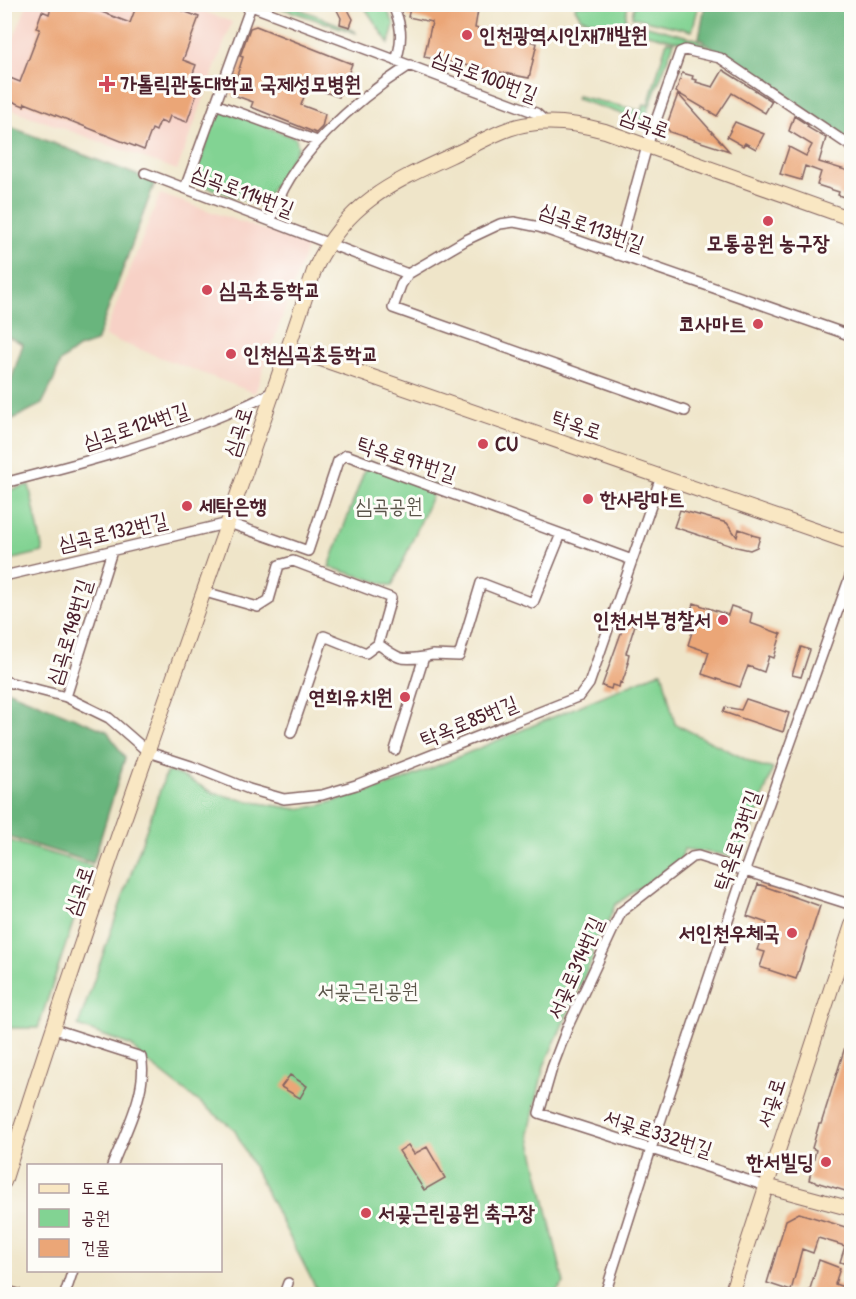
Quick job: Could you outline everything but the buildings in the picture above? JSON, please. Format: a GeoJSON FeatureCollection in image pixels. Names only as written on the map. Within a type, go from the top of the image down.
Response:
{"type":"FeatureCollection","features":[{"type":"Feature","properties":{"kind":"street"},"geometry":{"type":"LineString","coordinates":[[392,4],[401,26],[402,37],[396,61]]}},
{"type":"Feature","properties":{"kind":"street","name":"심곡로100번길"},"geometry":{"type":"LineString","coordinates":[[185,188],[249,5],[536,113],[546,122]]}},
{"type":"Feature","properties":{"kind":"street"},"geometry":{"type":"LineString","coordinates":[[617,255],[647,146],[680,52],[685,50],[720,58],[852,147]]}},
{"type":"Feature","properties":{"kind":"street","name":"심곡로100번길"},"geometry":{"type":"LineString","coordinates":[[271,221],[284,190],[317,141],[378,88],[410,66]]}},
{"type":"Feature","properties":{"kind":"street"},"geometry":{"type":"LineString","coordinates":[[216,104],[317,141]]}},
{"type":"Feature","properties":{"kind":"street","name":"심곡로"},"geometry":{"type":"LineString","coordinates":[[4,1182],[148,752],[230,522],[314,271],[328,242],[357,209],[393,182],[506,130],[526,124],[546,122],[585,126],[852,219]]}},
{"type":"Feature","properties":{"kind":"street","name":"심곡로114번길"},"geometry":{"type":"LineString","coordinates":[[145,173],[328,242]]}},
{"type":"Feature","properties":{"kind":"street","name":"심곡로113번길"},"geometry":{"type":"LineString","coordinates":[[408,274],[474,236],[500,224],[527,223],[852,336]]}},
{"type":"Feature","properties":{"kind":"street"},"geometry":{"type":"LineString","coordinates":[[328,242],[408,274],[401,285],[393,308],[685,411]]}},
{"type":"Feature","properties":{"kind":"street","name":"탁옥로"},"geometry":{"type":"LineString","coordinates":[[289,348],[852,543]]}},
{"type":"Feature","properties":{"kind":"street","name":"심곡로124번길"},"geometry":{"type":"LineString","coordinates":[[6,480],[114,454],[187,430],[260,400],[273,391]]}},
{"type":"Feature","properties":{"kind":"street","name":"탁옥로97번길"},"geometry":{"type":"LineString","coordinates":[[230,522],[308,551],[338,461],[346,455],[632,560]]}},
{"type":"Feature","properties":{"kind":"street","name":"탁옥로85번길"},"geometry":{"type":"LineString","coordinates":[[148,752],[249,789],[284,799],[322,795],[356,785],[580,696],[589,684],[661,477]]}},
{"type":"Feature","properties":{"kind":"street","name":"심곡로132번길"},"geometry":{"type":"LineString","coordinates":[[4,576],[230,522]]}},
{"type":"Feature","properties":{"kind":"street"},"geometry":{"type":"LineString","coordinates":[[378,644],[397,658],[409,660],[432,655],[459,656],[481,583],[533,603],[561,534]]}},
{"type":"Feature","properties":{"kind":"street","name":"심곡로148번길"},"geometry":{"type":"LineString","coordinates":[[112,551],[66,697],[109,718],[148,752]]}},
{"type":"Feature","properties":{"kind":"street"},"geometry":{"type":"LineString","coordinates":[[205,592],[258,607],[269,600],[279,565],[293,561],[391,598],[378,644],[366,653],[324,636],[291,733]]}},
{"type":"Feature","properties":{"kind":"street","name":"탁옥로73번길"},"geometry":{"type":"LineString","coordinates":[[605,1294],[745,870],[852,571]]}},
{"type":"Feature","properties":{"kind":"street"},"geometry":{"type":"LineString","coordinates":[[395,750],[424,657]]}},
{"type":"Feature","properties":{"kind":"street"},"geometry":{"type":"LineString","coordinates":[[4,681],[66,697]]}},
{"type":"Feature","properties":{"kind":"street","name":"서곶로314번길"},"geometry":{"type":"LineString","coordinates":[[540,1113],[552,1068],[568,1026],[621,912],[692,857],[698,856],[745,870],[852,905]]}},
{"type":"Feature","properties":{"kind":"street","name":"서곶로"},"geometry":{"type":"LineString","coordinates":[[731,1294],[852,925]]}},
{"type":"Feature","properties":{"kind":"street"},"geometry":{"type":"LineString","coordinates":[[54,1029],[141,1057],[144,1068],[140,1092],[113,1164]]}},
{"type":"Feature","properties":{"kind":"street","name":"서곶로332번길"},"geometry":{"type":"LineString","coordinates":[[540,1113],[766,1186]]}},
{"type":"Feature","properties":{"kind":"street"},"geometry":{"type":"LineString","coordinates":[[766,1186],[852,1209]]}},
{"type":"Feature","properties":{"kind":"street"},"geometry":{"type":"LineString","coordinates":[[64,1294],[72,1272]]}},
{"type":"Feature","properties":{"kind":"street"},"geometry":{"type":"LineString","coordinates":[[284,1294],[288,1283]]}},
{"type":"Feature","properties":{"kind":"street"},"geometry":{"type":"LineString","coordinates":[[4,1290],[18,1294]]}},
{"type":"Feature","properties":{"kind":"shaded area","name":"가톨릭관동대학교 국제성모병원"},"geometry":{"type":"Polygon","coordinates":[[[27,5],[186,5],[232,22],[177,170],[5,107],[4,61],[27,5]]]}},
{"type":"Feature","properties":{"kind":"shaded area","name":"심곡초등학교"},"geometry":{"type":"Polygon","coordinates":[[[160,194],[308,245],[255,393],[104,336],[160,194]]]}},
{"type":"Feature","properties":{"kind":"green space"},"geometry":{"type":"Polygon","coordinates":[[[634,4],[699,5],[692,31],[632,17],[634,4]]]}},
{"type":"Feature","properties":{"kind":"green space"},"geometry":{"type":"Polygon","coordinates":[[[272,5],[290,5],[356,33],[272,5]]]}},
{"type":"Feature","properties":{"kind":"green space"},"geometry":{"type":"Polygon","coordinates":[[[363,5],[385,5],[394,24],[389,44],[363,5]]]}},
{"type":"Feature","properties":{"kind":"green space"},"geometry":{"type":"Polygon","coordinates":[[[576,5],[628,5],[625,20],[696,39],[711,49],[581,18],[575,8],[576,5]]]}},
{"type":"Feature","properties":{"kind":"green space"},"geometry":{"type":"Polygon","coordinates":[[[705,5],[851,5],[851,142],[699,38],[705,5]]]}},
{"type":"Feature","properties":{"kind":"green space"},"geometry":{"type":"Polygon","coordinates":[[[667,41],[674,42],[644,121],[576,99],[577,96],[642,111],[644,104],[648,105],[667,41]]]}},
{"type":"Feature","properties":{"kind":"green space"},"geometry":{"type":"Polygon","coordinates":[[[223,110],[296,138],[298,148],[262,204],[259,205],[195,183],[194,177],[218,112],[223,110]]]}},
{"type":"Feature","properties":{"kind":"green space"},"geometry":{"type":"Polygon","coordinates":[[[5,125],[155,182],[96,342],[78,348],[60,362],[42,404],[5,423],[5,399],[23,344],[5,335],[5,125]]]}},
{"type":"Feature","properties":{"kind":"green space","name":"심곡공원"},"geometry":{"type":"Polygon","coordinates":[[[368,461],[437,485],[392,586],[329,567],[368,461]]]}},
{"type":"Feature","properties":{"kind":"green space"},"geometry":{"type":"Polygon","coordinates":[[[29,485],[43,552],[5,561],[5,491],[29,485]]]}},
{"type":"Feature","properties":{"kind":"green space","name":"서곶근린공원"},"geometry":{"type":"Polygon","coordinates":[[[662,671],[675,724],[761,767],[773,768],[743,855],[740,857],[684,849],[681,859],[615,905],[604,932],[591,941],[593,957],[544,1066],[529,1133],[564,1283],[554,1294],[319,1294],[234,1129],[141,1057],[132,1046],[78,1026],[166,773],[182,776],[214,793],[247,801],[297,809],[318,806],[394,784],[662,671]]]}},
{"type":"Feature","properties":{"kind":"green space"},"geometry":{"type":"Polygon","coordinates":[[[4,689],[107,731],[125,758],[93,863],[5,836],[4,689]]]}},
{"type":"Feature","properties":{"kind":"green space"},"geometry":{"type":"Polygon","coordinates":[[[4,839],[92,866],[38,1028],[5,1028],[4,839]]]}},
{"type":"Feature","properties":{"kind":"place","name":"인천광역시인재개발원"},"geometry":{"type":"Point","coordinates":[467,35]}},
{"type":"Feature","properties":{"kind":"place","name":"가톨릭관동대학교 국제성모병원"},"geometry":{"type":"Point","coordinates":[107,84]}},
{"type":"Feature","properties":{"kind":"place","name":"모통공원 농구장"},"geometry":{"type":"Point","coordinates":[768,221]}},
{"type":"Feature","properties":{"kind":"place","name":"심곡초등학교"},"geometry":{"type":"Point","coordinates":[207,290]}},
{"type":"Feature","properties":{"kind":"place","name":"코사마트"},"geometry":{"type":"Point","coordinates":[758,324]}},
{"type":"Feature","properties":{"kind":"place","name":"인천심곡초등학교"},"geometry":{"type":"Point","coordinates":[231,354]}},
{"type":"Feature","properties":{"kind":"place","name":"CU"},"geometry":{"type":"Point","coordinates":[483,444]}},
{"type":"Feature","properties":{"kind":"place","name":"한사랑마트"},"geometry":{"type":"Point","coordinates":[588,499]}},
{"type":"Feature","properties":{"kind":"place","name":"세탁은행"},"geometry":{"type":"Point","coordinates":[187,506]}},
{"type":"Feature","properties":{"kind":"place","name":"인천서부경찰서"},"geometry":{"type":"Point","coordinates":[723,620]}},
{"type":"Feature","properties":{"kind":"place","name":"연희유치원"},"geometry":{"type":"Point","coordinates":[405,697]}},
{"type":"Feature","properties":{"kind":"place","name":"서인천우체국"},"geometry":{"type":"Point","coordinates":[792,933]}},
{"type":"Feature","properties":{"kind":"place","name":"한서빌딩"},"geometry":{"type":"Point","coordinates":[826,1162]}},
{"type":"Feature","properties":{"kind":"place","name":"서곶근린공원 축구장"},"geometry":{"type":"Point","coordinates":[366,1213]}}]}
